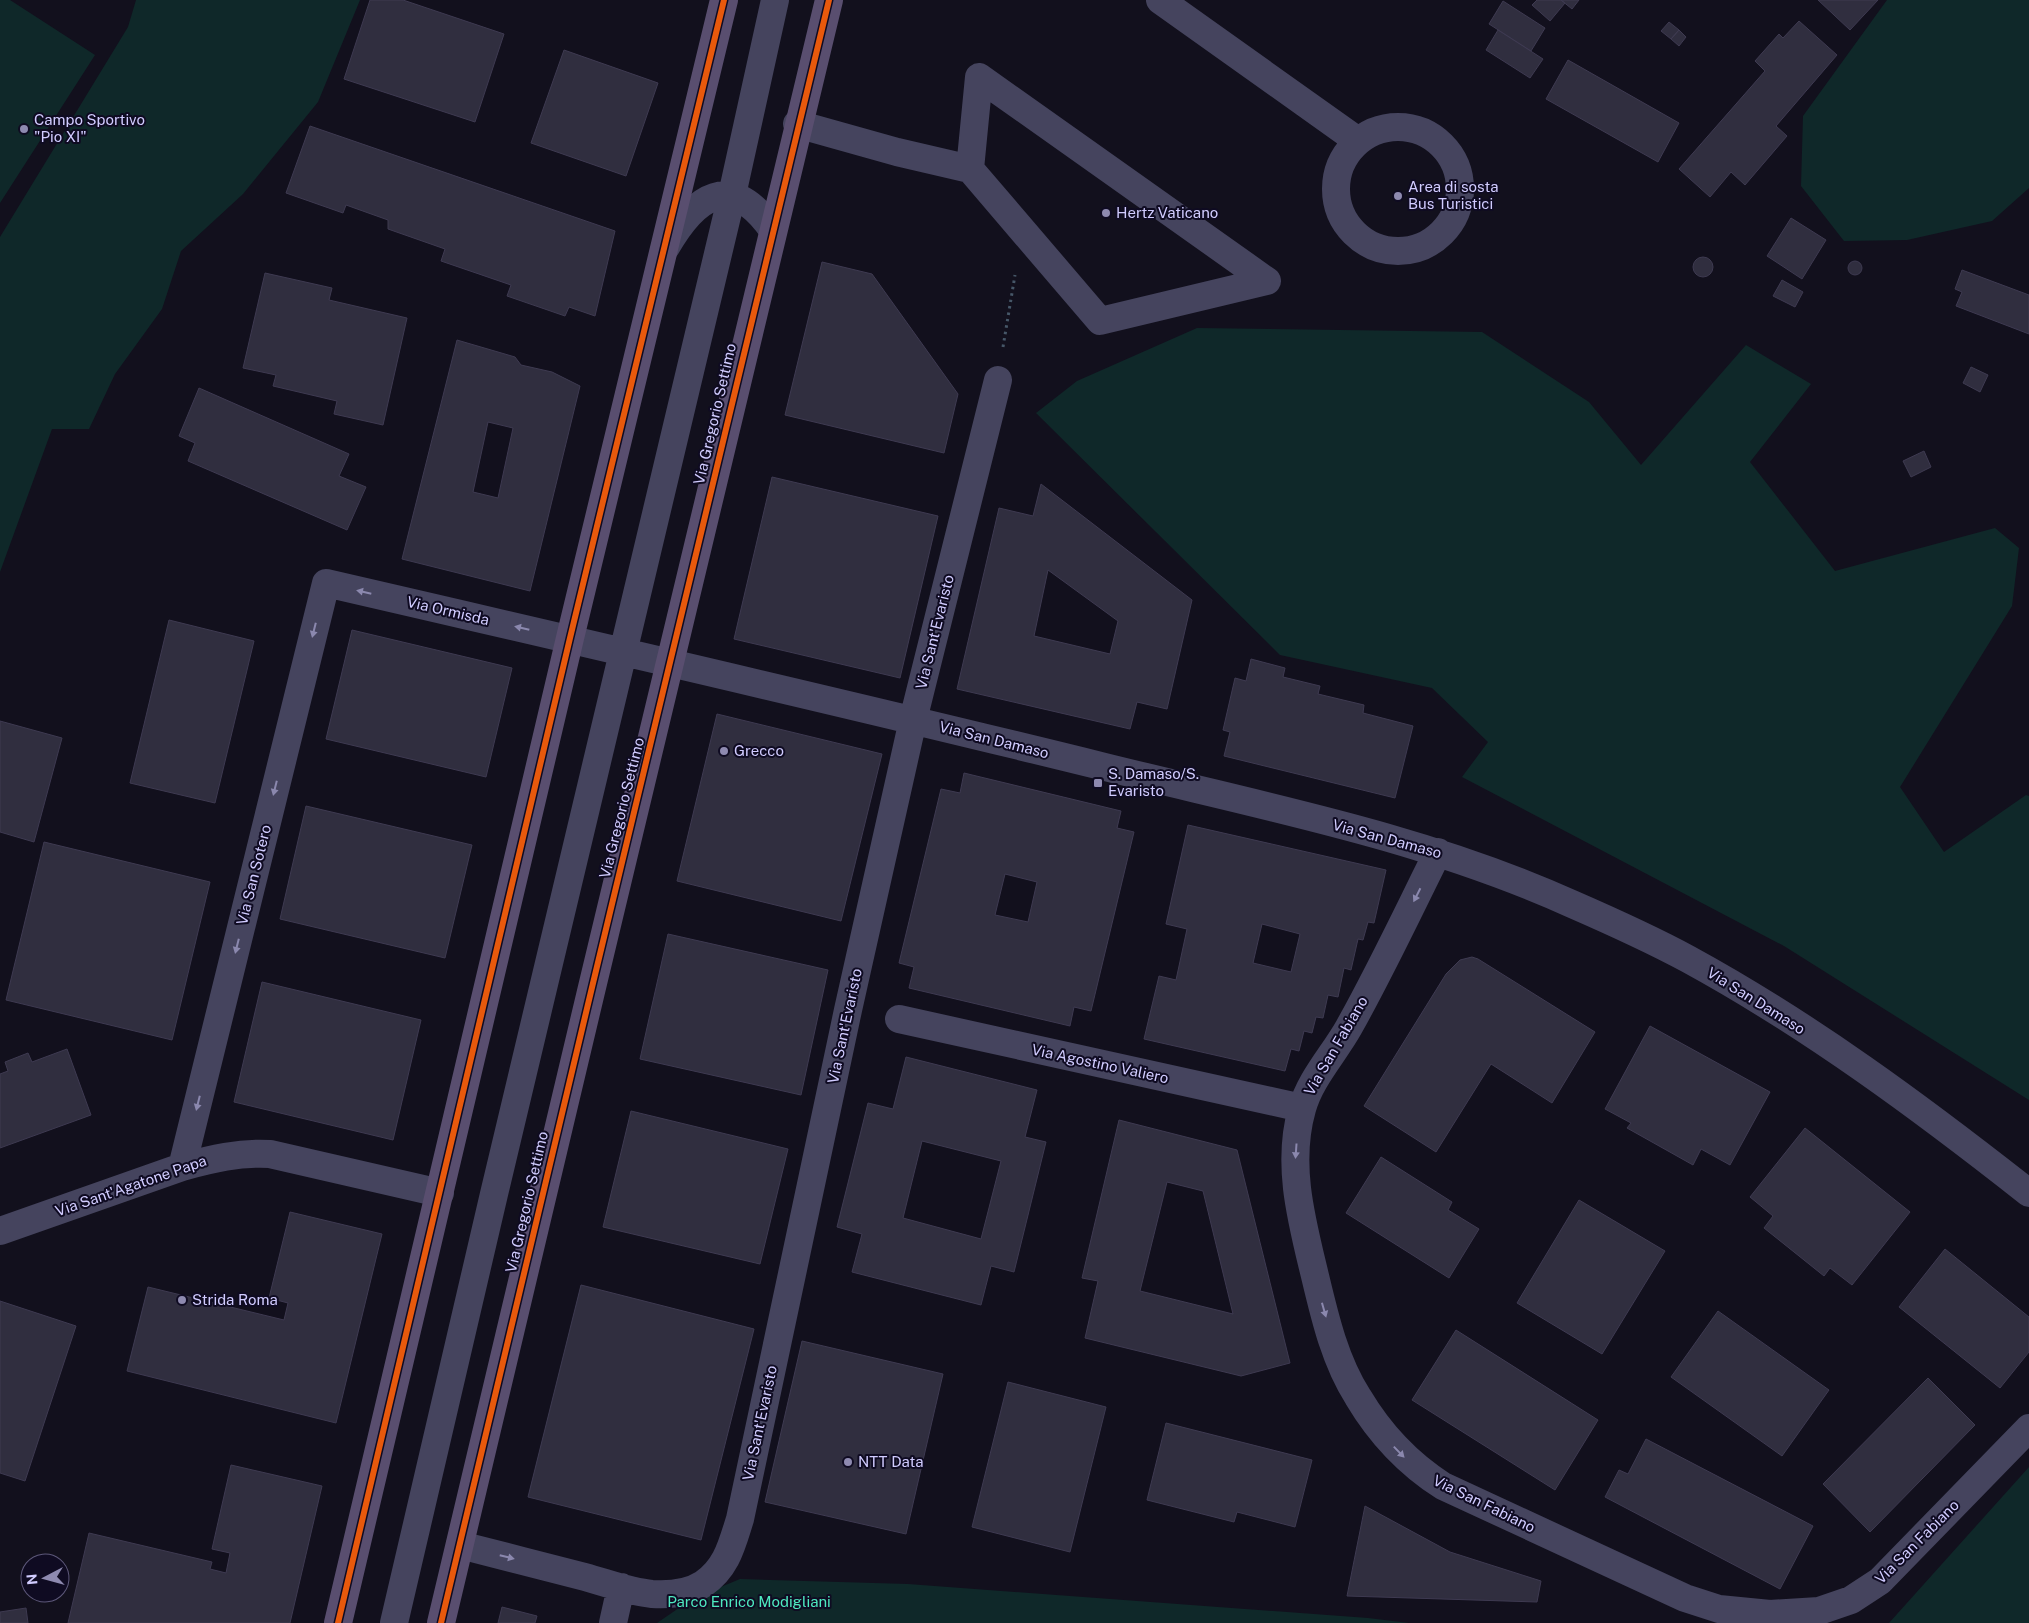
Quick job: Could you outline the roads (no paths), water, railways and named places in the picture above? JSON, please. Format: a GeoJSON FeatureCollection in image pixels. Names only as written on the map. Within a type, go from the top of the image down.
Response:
{"type":"FeatureCollection","features":[{"type":"Feature","properties":{"kind":"main road"},"geometry":{"type":"LineString","coordinates":[[338,1623],[570,638],[666,248],[724,0]]}},
{"type":"Feature","properties":{"kind":"main road","name":"Via Gregorio Settimo"},"geometry":{"type":"LineString","coordinates":[[441,1623],[595,966],[828,0]]}},
{"type":"Feature","properties":{"kind":"street"},"geometry":{"type":"LineString","coordinates":[[394,1623],[732,195],[775,0]]}},
{"type":"Feature","properties":{"kind":"street"},"geometry":{"type":"LineString","coordinates":[[1160,0],[1358,141]]}},
{"type":"Feature","properties":{"kind":"street"},"geometry":{"type":"LineString","coordinates":[[797,124],[896,152],[970,169],[1100,321],[1267,281],[979,77],[970,169]]}},
{"type":"Feature","properties":{"kind":"street"},"geometry":{"type":"LineString","coordinates":[[1395,126],[1414,128],[1433,137],[1448,150],[1457,168],[1461,188],[1458,208],[1449,226],[1434,240],[1415,249],[1395,251],[1374,246],[1352,230],[1344,218],[1337,198],[1337,178],[1344,158],[1358,141],[1374,131],[1395,126]]}},
{"type":"Feature","properties":{"kind":"street"},"geometry":{"type":"LineString","coordinates":[[666,248],[685,217],[695,207],[714,196],[732,195],[753,206],[772,228]]}},
{"type":"Feature","properties":{"kind":"street","name":"Via Sant'Evaristo"},"geometry":{"type":"LineString","coordinates":[[460,1545],[621,1587],[657,1594],[679,1593],[693,1589],[714,1574],[723,1565],[730,1553],[742,1510],[848,1010],[913,720],[998,380]]}},
{"type":"Feature","properties":{"kind":"street","name":"Via Ormisda"},"geometry":{"type":"LineString","coordinates":[[326,583],[570,638]]}},
{"type":"Feature","properties":{"kind":"street","name":"Via San Sotero"},"geometry":{"type":"LineString","coordinates":[[182,1167],[326,583]]}},
{"type":"Feature","properties":{"kind":"street"},"geometry":{"type":"LineString","coordinates":[[570,638],[670,661]]}},
{"type":"Feature","properties":{"kind":"street","name":"Via San Damaso"},"geometry":{"type":"LineString","coordinates":[[670,661],[1438,852],[1571,903],[1686,958],[1778,1013],[1860,1067],[2029,1193]]}},
{"type":"Feature","properties":{"kind":"street","name":"Via San Fabiano"},"geometry":{"type":"LineString","coordinates":[[1438,852],[1348,1028],[1315,1080],[1302,1108],[1297,1132],[1295,1162],[1299,1204],[1308,1248],[1320,1298],[1343,1371],[1379,1429],[1411,1464],[1443,1486],[1677,1594],[1719,1609],[1770,1614],[1804,1613],[1851,1600],[1880,1581],[2029,1428]]}},
{"type":"Feature","properties":{"kind":"street","name":"Via Agostino Valiero"},"geometry":{"type":"LineString","coordinates":[[899,1019],[1302,1108]]}},
{"type":"Feature","properties":{"kind":"street","name":"Via Sant'Agatone Papa"},"geometry":{"type":"LineString","coordinates":[[0,1230],[182,1167],[229,1156],[252,1153],[270,1154],[440,1193]]}},
{"type":"Feature","properties":{"kind":"street"},"geometry":{"type":"LineString","coordinates":[[613,1623],[621,1587]]}},
{"type":"Feature","properties":{"kind":"place","name":"Campo Sportivo \"Pio XI\""},"geometry":{"type":"Point","coordinates":[24,129]}},
{"type":"Feature","properties":{"kind":"place","name":"Area di sosta Bus Turistici"},"geometry":{"type":"Point","coordinates":[1398,196]}},
{"type":"Feature","properties":{"kind":"place","name":"Hertz Vaticano"},"geometry":{"type":"Point","coordinates":[1106,213]}},
{"type":"Feature","properties":{"kind":"place","name":"Grecco"},"geometry":{"type":"Point","coordinates":[724,751]}},
{"type":"Feature","properties":{"kind":"place","name":"S. Damaso/S. Evaristo"},"geometry":{"type":"Point","coordinates":[1098,783]}},
{"type":"Feature","properties":{"kind":"place","name":"Strida Roma"},"geometry":{"type":"Point","coordinates":[182,1300]}},
{"type":"Feature","properties":{"kind":"place","name":"NTT Data"},"geometry":{"type":"Point","coordinates":[848,1462]}},
{"type":"Feature","properties":{"kind":"park label","name":"Parco Enrico Modigliani"},"geometry":{"type":"Point","coordinates":[749,1602]}}]}
